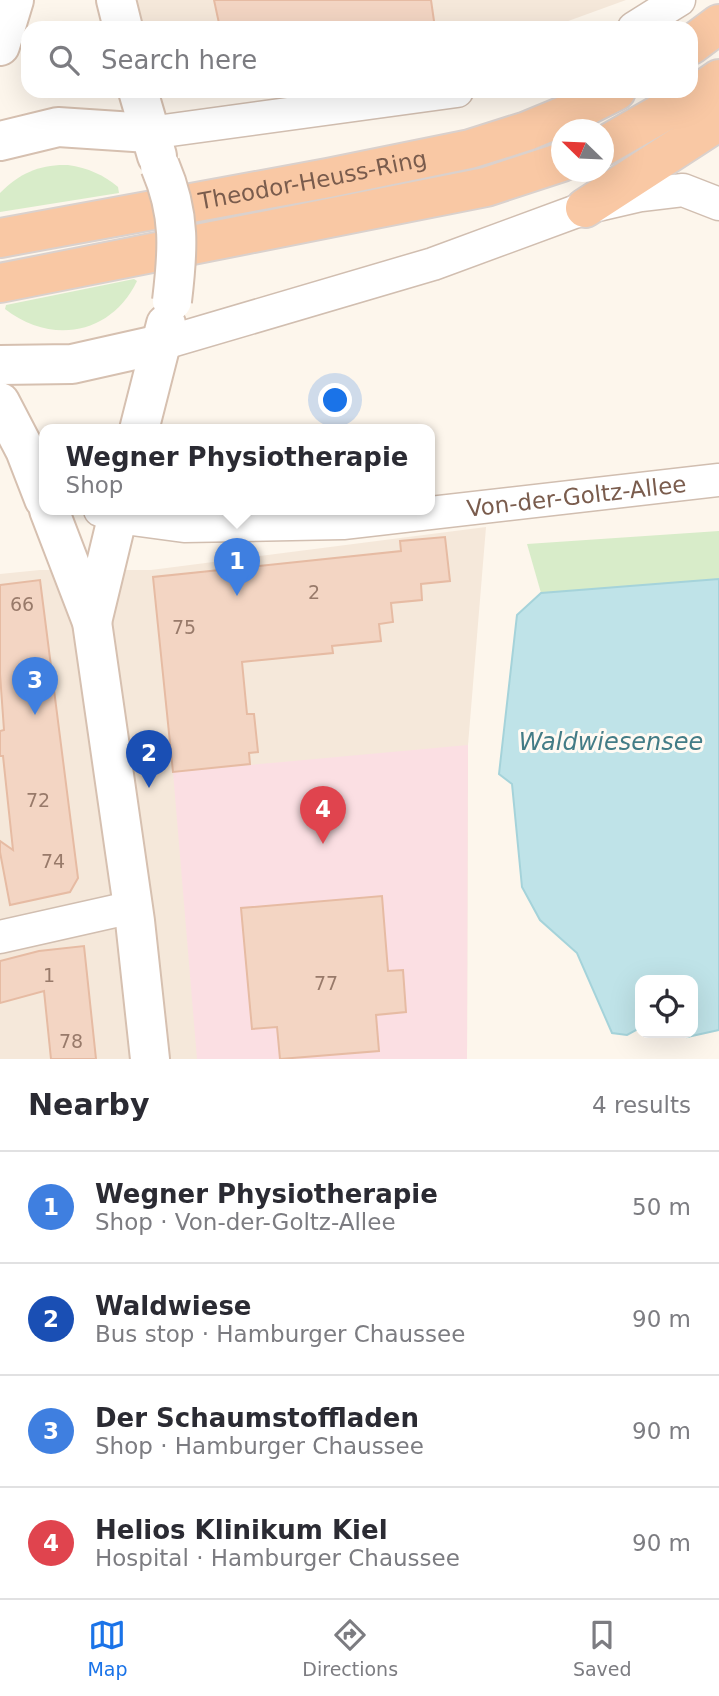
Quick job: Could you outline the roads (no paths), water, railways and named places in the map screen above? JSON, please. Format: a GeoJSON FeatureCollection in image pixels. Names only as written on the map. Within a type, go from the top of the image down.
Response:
{"type":"FeatureCollection","features":[{"type":"Feature","properties":{"kind":"highway"},"geometry":{"type":"LineString","coordinates":[[698,40],[719,24]]}},
{"type":"Feature","properties":{"kind":"highway"},"geometry":{"type":"LineString","coordinates":[[698,92],[719,79]]}},
{"type":"Feature","properties":{"kind":"highway","name":"Theodor-Heuss-Ring"},"geometry":{"type":"LineString","coordinates":[[0,237],[328,178],[470,149],[527,131],[602,98]]}},
{"type":"Feature","properties":{"kind":"highway"},"geometry":{"type":"LineString","coordinates":[[614,140],[688,98]]}},
{"type":"Feature","properties":{"kind":"highway"},"geometry":{"type":"LineString","coordinates":[[585,208],[719,121]]}},
{"type":"Feature","properties":{"kind":"highway","name":"Theodor-Heuss-Ring"},"geometry":{"type":"LineString","coordinates":[[0,283],[486,187],[551,166]]}},
{"type":"Feature","properties":{"kind":"main road"},"geometry":{"type":"LineString","coordinates":[[0,46],[14,0]]}},
{"type":"Feature","properties":{"kind":"main road"},"geometry":{"type":"LineString","coordinates":[[116,0],[121,21]]}},
{"type":"Feature","properties":{"kind":"main road"},"geometry":{"type":"LineString","coordinates":[[140,98],[173,201],[178,248],[172,301],[141,424]]}},
{"type":"Feature","properties":{"kind":"main road"},"geometry":{"type":"LineString","coordinates":[[0,141],[58,127],[155,149]]}},
{"type":"Feature","properties":{"kind":"main road"},"geometry":{"type":"LineString","coordinates":[[0,365],[72,364],[161,344]]}},
{"type":"Feature","properties":{"kind":"main road"},"geometry":{"type":"LineString","coordinates":[[0,402],[35,459],[39,477]]}},
{"type":"Feature","properties":{"kind":"main road"},"geometry":{"type":"LineString","coordinates":[[51,515],[92,622],[133,907],[150,1059]]}},
{"type":"Feature","properties":{"kind":"main road"},"geometry":{"type":"LineString","coordinates":[[92,622],[111,515]]}},
{"type":"Feature","properties":{"kind":"street"},"geometry":{"type":"LineString","coordinates":[[645,21],[678,0]]}},
{"type":"Feature","properties":{"kind":"street"},"geometry":{"type":"LineString","coordinates":[[155,149],[421,98]]}},
{"type":"Feature","properties":{"kind":"street"},"geometry":{"type":"LineString","coordinates":[[161,344],[433,264],[585,208],[641,195],[682,190],[719,204]]}},
{"type":"Feature","properties":{"kind":"street","name":"Von-der-Goltz-Allee"},"geometry":{"type":"LineString","coordinates":[[435,512],[719,480]]}},
{"type":"Feature","properties":{"kind":"street","name":"Von-der-Goltz-Allee"},"geometry":{"type":"LineString","coordinates":[[127,515],[184,526],[343,523],[413,515]]}},
{"type":"Feature","properties":{"kind":"street"},"geometry":{"type":"LineString","coordinates":[[0,937],[133,907]]}},
{"type":"Feature","properties":{"kind":"water","name":"Waldwiesensee"},"geometry":{"type":"Polygon","coordinates":[[[719,579],[719,1030],[698,1035],[698,975],[635,975],[635,1031],[627,1035],[612,1033],[577,953],[540,920],[522,887],[512,784],[499,774],[517,615],[541,593],[719,579]]]}},
{"type":"Feature","properties":{"kind":"place","name":"Wegner Physiotherapie"},"geometry":{"type":"Point","coordinates":[237,596]}},
{"type":"Feature","properties":{"kind":"place","name":"Der Schaumstoffladen"},"geometry":{"type":"Point","coordinates":[35,715]}},
{"type":"Feature","properties":{"kind":"place","name":"Waldwiese"},"geometry":{"type":"Point","coordinates":[149,788]}},
{"type":"Feature","properties":{"kind":"place","name":"Helios Klinikum Kiel"},"geometry":{"type":"Point","coordinates":[323,844]}}]}
